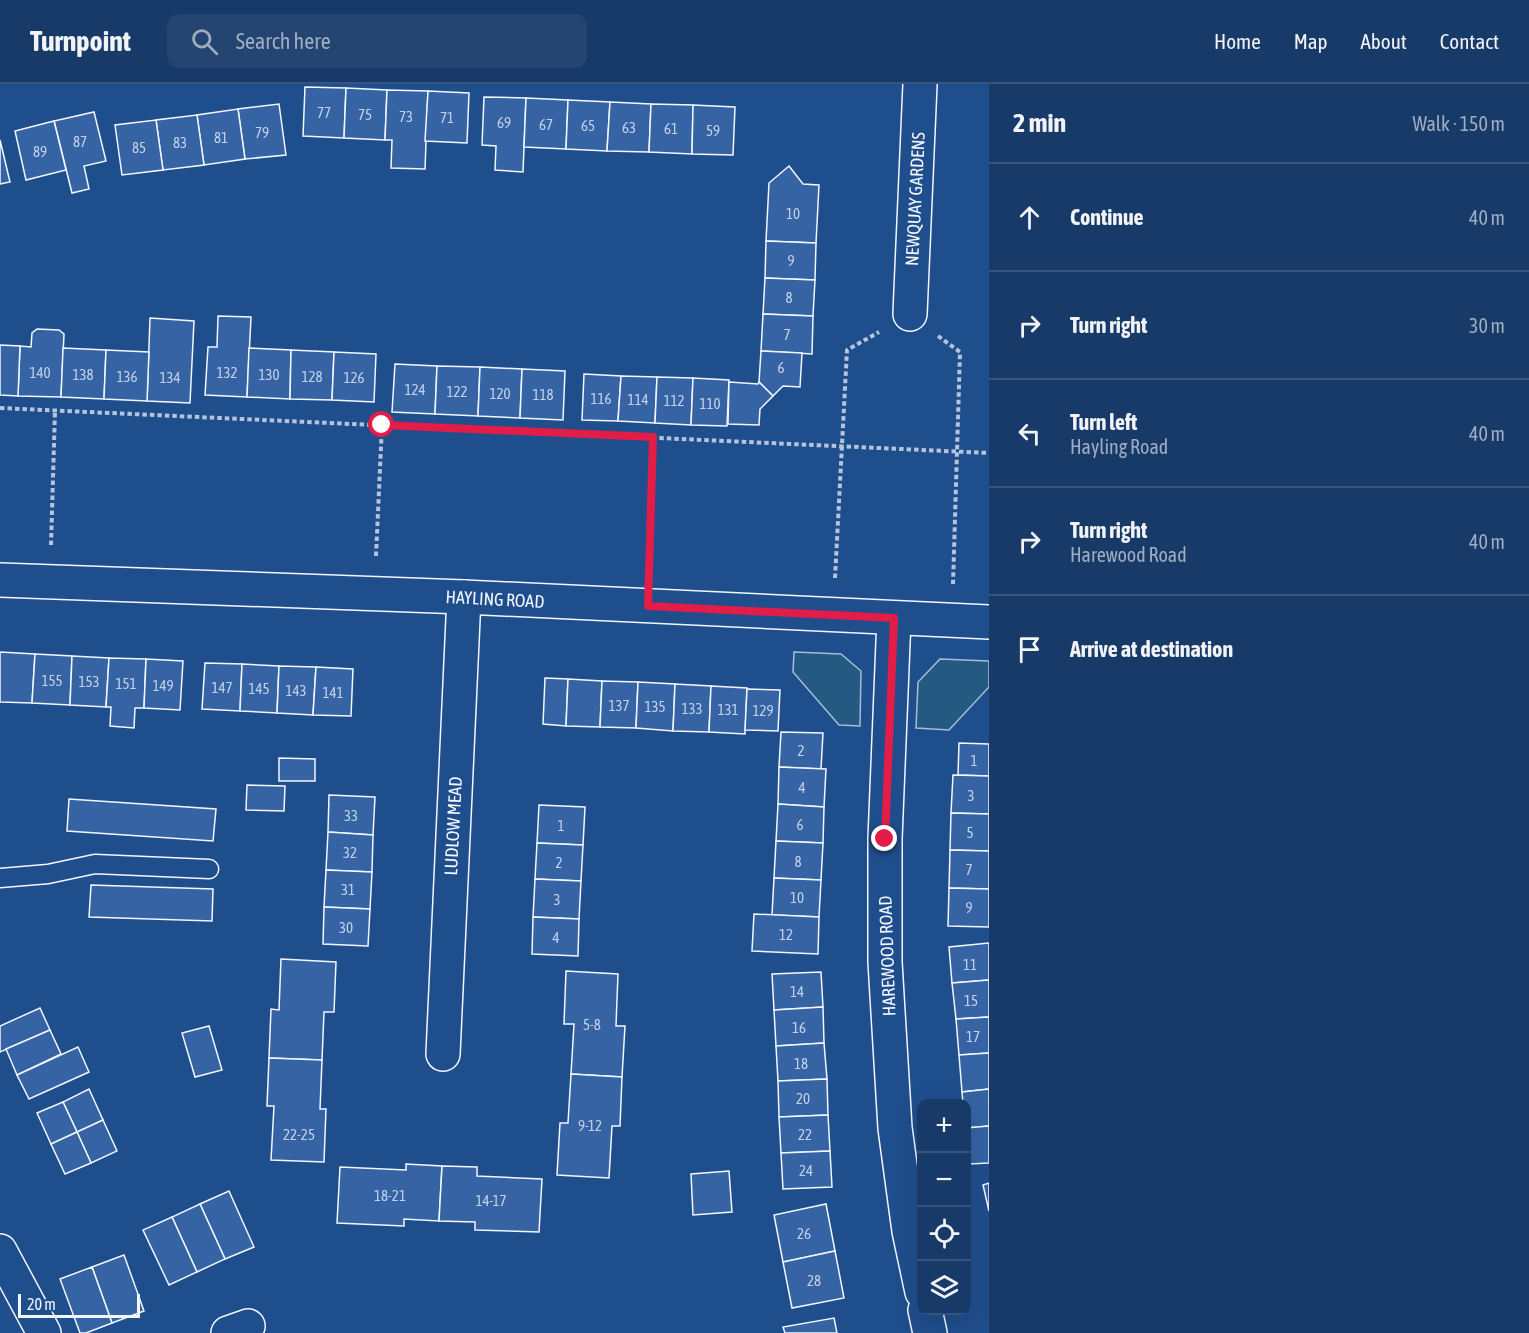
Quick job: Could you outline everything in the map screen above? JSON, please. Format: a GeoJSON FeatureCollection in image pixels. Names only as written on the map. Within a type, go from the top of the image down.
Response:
{"type":"FeatureCollection","features":[{"type":"Feature","properties":{"kind":"street","name":"NEWQUAY GARDENS"},"geometry":{"type":"LineString","coordinates":[[910,314],[920,84]]}},
{"type":"Feature","properties":{"kind":"street","name":"HAYLING ROAD"},"geometry":{"type":"LineString","coordinates":[[0,580],[464,597],[989,622]]}},
{"type":"Feature","properties":{"kind":"street","name":"LUDLOW MEAD"},"geometry":{"type":"LineString","coordinates":[[443,1054],[464,597]]}},
{"type":"Feature","properties":{"kind":"street","name":"HAREWOOD ROAD"},"geometry":{"type":"LineString","coordinates":[[894,618],[885,839],[885,962],[895,1128],[917,1272]]}},
{"type":"Feature","properties":{"kind":"street"},"geometry":{"type":"LineString","coordinates":[[0,1251],[44,1333]]}},
{"type":"Feature","properties":{"kind":"street"},"geometry":{"type":"LineString","coordinates":[[926,1315],[930,1333]]}},
{"type":"Feature","properties":{"kind":"lane"},"geometry":{"type":"LineString","coordinates":[[0,878],[48,874],[95,864],[209,868]]}},
{"type":"Feature","properties":{"kind":"path"},"geometry":{"type":"LineString","coordinates":[[833,615],[847,350],[910,314],[960,352],[952,620]]}},
{"type":"Feature","properties":{"kind":"path"},"geometry":{"type":"LineString","coordinates":[[0,408],[989,453]]}},
{"type":"Feature","properties":{"kind":"path"},"geometry":{"type":"LineString","coordinates":[[50,582],[55,411]]}},
{"type":"Feature","properties":{"kind":"path"},"geometry":{"type":"LineString","coordinates":[[374,594],[382,425]]}},
{"type":"Feature","properties":{"kind":"path"},"geometry":{"type":"LineString","coordinates":[[648,606],[653,437]]}},
{"type":"Feature","properties":{"kind":"shaded area"},"geometry":{"type":"Polygon","coordinates":[[[794,652],[841,654],[861,671],[860,726],[839,725],[793,672],[794,652]]]}},
{"type":"Feature","properties":{"kind":"shaded area"},"geometry":{"type":"Polygon","coordinates":[[[940,659],[989,661],[989,687],[949,730],[916,728],[918,682],[940,659]]]}},
{"type":"Feature","properties":{"kind":"building"},"geometry":{"type":"Polygon","coordinates":[[[305,87],[346,88],[344,138],[303,136],[305,87]]]}},
{"type":"Feature","properties":{"kind":"building"},"geometry":{"type":"Polygon","coordinates":[[[346,88],[387,90],[385,140],[344,138],[346,88]]]}},
{"type":"Feature","properties":{"kind":"building"},"geometry":{"type":"Polygon","coordinates":[[[387,90],[428,91],[425,169],[391,168],[392,140],[385,140],[387,90]]]}},
{"type":"Feature","properties":{"kind":"building"},"geometry":{"type":"Polygon","coordinates":[[[428,91],[469,93],[467,143],[425,141],[428,91]]]}},
{"type":"Feature","properties":{"kind":"building"},"geometry":{"type":"Polygon","coordinates":[[[484,97],[526,98],[523,172],[495,170],[496,146],[482,145],[484,97]]]}},
{"type":"Feature","properties":{"kind":"building"},"geometry":{"type":"Polygon","coordinates":[[[526,98],[568,100],[566,149],[524,147],[526,98]]]}},
{"type":"Feature","properties":{"kind":"building"},"geometry":{"type":"Polygon","coordinates":[[[568,100],[610,102],[607,151],[566,149],[568,100]]]}},
{"type":"Feature","properties":{"kind":"building"},"geometry":{"type":"Polygon","coordinates":[[[610,102],[651,104],[649,152],[607,151],[610,102]]]}},
{"type":"Feature","properties":{"kind":"building"},"geometry":{"type":"Polygon","coordinates":[[[279,104],[286,155],[245,159],[238,109],[279,104]]]}},
{"type":"Feature","properties":{"kind":"building"},"geometry":{"type":"Polygon","coordinates":[[[651,104],[693,105],[692,154],[649,152],[651,104]]]}},
{"type":"Feature","properties":{"kind":"building"},"geometry":{"type":"Polygon","coordinates":[[[693,105],[735,107],[733,155],[692,154],[693,105]]]}},
{"type":"Feature","properties":{"kind":"building"},"geometry":{"type":"Polygon","coordinates":[[[238,109],[245,159],[204,165],[197,115],[238,109]]]}},
{"type":"Feature","properties":{"kind":"building"},"geometry":{"type":"Polygon","coordinates":[[[94,112],[106,161],[84,166],[89,189],[72,193],[54,121],[94,112]]]}},
{"type":"Feature","properties":{"kind":"building"},"geometry":{"type":"Polygon","coordinates":[[[197,115],[204,165],[163,170],[156,120],[197,115]]]}},
{"type":"Feature","properties":{"kind":"building"},"geometry":{"type":"Polygon","coordinates":[[[156,120],[163,170],[122,175],[115,125],[156,120]]]}},
{"type":"Feature","properties":{"kind":"building"},"geometry":{"type":"Polygon","coordinates":[[[54,121],[66,170],[26,180],[15,131],[54,121]]]}},
{"type":"Feature","properties":{"kind":"building"},"geometry":{"type":"Polygon","coordinates":[[[0,140],[10,182],[0,184],[0,140]]]}},
{"type":"Feature","properties":{"kind":"building"},"geometry":{"type":"Polygon","coordinates":[[[789,166],[803,184],[819,185],[816,243],[766,241],[769,183],[789,166]]]}},
{"type":"Feature","properties":{"kind":"building"},"geometry":{"type":"Polygon","coordinates":[[[766,241],[816,243],[815,280],[765,278],[766,241]]]}},
{"type":"Feature","properties":{"kind":"building"},"geometry":{"type":"Polygon","coordinates":[[[765,278],[815,280],[813,316],[763,314],[765,278]]]}},
{"type":"Feature","properties":{"kind":"building"},"geometry":{"type":"Polygon","coordinates":[[[763,314],[813,316],[812,354],[761,351],[763,314]]]}},
{"type":"Feature","properties":{"kind":"building"},"geometry":{"type":"Polygon","coordinates":[[[218,316],[251,317],[247,397],[205,395],[208,347],[217,347],[218,316]]]}},
{"type":"Feature","properties":{"kind":"building"},"geometry":{"type":"Polygon","coordinates":[[[150,318],[194,321],[190,403],[147,401],[150,318]]]}},
{"type":"Feature","properties":{"kind":"building"},"geometry":{"type":"Polygon","coordinates":[[[37,329],[59,330],[64,334],[61,397],[18,396],[20,346],[31,347],[32,333],[37,329]]]}},
{"type":"Feature","properties":{"kind":"building"},"geometry":{"type":"Polygon","coordinates":[[[0,345],[20,346],[18,396],[0,395],[0,345]]]}},
{"type":"Feature","properties":{"kind":"building"},"geometry":{"type":"Polygon","coordinates":[[[63,348],[106,350],[104,399],[61,397],[63,348]]]}},
{"type":"Feature","properties":{"kind":"building"},"geometry":{"type":"Polygon","coordinates":[[[249,348],[291,350],[290,399],[247,397],[249,348]]]}},
{"type":"Feature","properties":{"kind":"building"},"geometry":{"type":"Polygon","coordinates":[[[106,350],[149,352],[147,401],[104,399],[106,350]]]}},
{"type":"Feature","properties":{"kind":"building"},"geometry":{"type":"Polygon","coordinates":[[[291,350],[334,352],[332,400],[290,399],[291,350]]]}},
{"type":"Feature","properties":{"kind":"building"},"geometry":{"type":"Polygon","coordinates":[[[761,351],[802,353],[800,387],[783,386],[773,396],[759,382],[761,351]]]}},
{"type":"Feature","properties":{"kind":"building"},"geometry":{"type":"Polygon","coordinates":[[[334,352],[376,354],[374,402],[332,400],[334,352]]]}},
{"type":"Feature","properties":{"kind":"building"},"geometry":{"type":"Polygon","coordinates":[[[395,364],[437,366],[435,414],[392,412],[395,364]]]}},
{"type":"Feature","properties":{"kind":"building"},"geometry":{"type":"Polygon","coordinates":[[[437,366],[480,367],[478,416],[435,414],[437,366]]]}},
{"type":"Feature","properties":{"kind":"building"},"geometry":{"type":"Polygon","coordinates":[[[480,367],[522,369],[520,418],[478,416],[480,367]]]}},
{"type":"Feature","properties":{"kind":"building"},"geometry":{"type":"Polygon","coordinates":[[[522,369],[565,371],[563,420],[520,418],[522,369]]]}},
{"type":"Feature","properties":{"kind":"building"},"geometry":{"type":"Polygon","coordinates":[[[584,374],[621,376],[618,421],[582,420],[584,374]]]}},
{"type":"Feature","properties":{"kind":"building"},"geometry":{"type":"Polygon","coordinates":[[[621,376],[657,377],[655,423],[618,421],[621,376]]]}},
{"type":"Feature","properties":{"kind":"building"},"geometry":{"type":"Polygon","coordinates":[[[657,377],[693,378],[691,425],[655,423],[657,377]]]}},
{"type":"Feature","properties":{"kind":"building"},"geometry":{"type":"Polygon","coordinates":[[[693,378],[729,380],[727,426],[691,425],[693,378]]]}},
{"type":"Feature","properties":{"kind":"building"},"geometry":{"type":"Polygon","coordinates":[[[729,382],[758,384],[759,382],[773,396],[760,409],[759,425],[728,424],[729,382]]]}},
{"type":"Feature","properties":{"kind":"building"},"geometry":{"type":"Polygon","coordinates":[[[0,652],[35,654],[32,703],[0,702],[0,652]]]}},
{"type":"Feature","properties":{"kind":"building"},"geometry":{"type":"Polygon","coordinates":[[[35,654],[72,656],[70,705],[32,703],[35,654]]]}},
{"type":"Feature","properties":{"kind":"building"},"geometry":{"type":"Polygon","coordinates":[[[72,656],[109,658],[106,707],[70,705],[72,656]]]}},
{"type":"Feature","properties":{"kind":"building"},"geometry":{"type":"Polygon","coordinates":[[[109,658],[146,659],[144,708],[135,708],[134,728],[110,726],[111,707],[106,707],[109,658]]]}},
{"type":"Feature","properties":{"kind":"building"},"geometry":{"type":"Polygon","coordinates":[[[146,659],[183,661],[180,710],[144,708],[146,659]]]}},
{"type":"Feature","properties":{"kind":"building"},"geometry":{"type":"Polygon","coordinates":[[[205,663],[242,664],[240,711],[202,709],[205,663]]]}},
{"type":"Feature","properties":{"kind":"building"},"geometry":{"type":"Polygon","coordinates":[[[242,664],[279,666],[277,713],[240,711],[242,664]]]}},
{"type":"Feature","properties":{"kind":"building"},"geometry":{"type":"Polygon","coordinates":[[[279,666],[316,667],[313,715],[277,713],[279,666]]]}},
{"type":"Feature","properties":{"kind":"building"},"geometry":{"type":"Polygon","coordinates":[[[316,667],[353,669],[351,716],[313,715],[316,667]]]}},
{"type":"Feature","properties":{"kind":"building"},"geometry":{"type":"Polygon","coordinates":[[[545,678],[568,679],[566,726],[543,724],[545,678]]]}},
{"type":"Feature","properties":{"kind":"building"},"geometry":{"type":"Polygon","coordinates":[[[568,679],[602,681],[600,727],[566,726],[568,679]]]}},
{"type":"Feature","properties":{"kind":"building"},"geometry":{"type":"Polygon","coordinates":[[[602,681],[638,682],[636,728],[600,727],[602,681]]]}},
{"type":"Feature","properties":{"kind":"building"},"geometry":{"type":"Polygon","coordinates":[[[638,682],[675,684],[673,731],[636,728],[638,682]]]}},
{"type":"Feature","properties":{"kind":"building"},"geometry":{"type":"Polygon","coordinates":[[[675,684],[711,686],[709,732],[673,731],[675,684]]]}},
{"type":"Feature","properties":{"kind":"building"},"geometry":{"type":"Polygon","coordinates":[[[711,686],[747,688],[745,734],[709,732],[711,686]]]}},
{"type":"Feature","properties":{"kind":"building"},"geometry":{"type":"Polygon","coordinates":[[[747,689],[780,690],[778,731],[745,730],[747,689]]]}},
{"type":"Feature","properties":{"kind":"building"},"geometry":{"type":"Polygon","coordinates":[[[781,732],[823,733],[821,769],[779,767],[781,732]]]}},
{"type":"Feature","properties":{"kind":"building"},"geometry":{"type":"Polygon","coordinates":[[[959,743],[989,744],[989,776],[958,775],[959,743]]]}},
{"type":"Feature","properties":{"kind":"building"},"geometry":{"type":"Polygon","coordinates":[[[279,758],[315,759],[315,781],[279,781],[279,758]]]}},
{"type":"Feature","properties":{"kind":"building"},"geometry":{"type":"Polygon","coordinates":[[[779,767],[826,769],[824,807],[778,804],[779,767]]]}},
{"type":"Feature","properties":{"kind":"building"},"geometry":{"type":"Polygon","coordinates":[[[953,775],[989,776],[989,814],[951,813],[953,775]]]}},
{"type":"Feature","properties":{"kind":"building"},"geometry":{"type":"Polygon","coordinates":[[[247,785],[285,786],[284,811],[246,810],[247,785]]]}},
{"type":"Feature","properties":{"kind":"building"},"geometry":{"type":"Polygon","coordinates":[[[329,795],[375,797],[373,835],[328,832],[329,795]]]}},
{"type":"Feature","properties":{"kind":"building"},"geometry":{"type":"Polygon","coordinates":[[[69,799],[216,809],[213,841],[67,831],[69,799]]]}},
{"type":"Feature","properties":{"kind":"building"},"geometry":{"type":"Polygon","coordinates":[[[778,804],[824,807],[823,843],[776,841],[778,804]]]}},
{"type":"Feature","properties":{"kind":"building"},"geometry":{"type":"Polygon","coordinates":[[[539,805],[585,807],[583,845],[537,843],[539,805]]]}},
{"type":"Feature","properties":{"kind":"building"},"geometry":{"type":"Polygon","coordinates":[[[951,813],[989,814],[989,851],[950,850],[951,813]]]}},
{"type":"Feature","properties":{"kind":"building"},"geometry":{"type":"Polygon","coordinates":[[[328,832],[373,835],[372,872],[326,870],[328,832]]]}},
{"type":"Feature","properties":{"kind":"building"},"geometry":{"type":"Polygon","coordinates":[[[776,841],[823,843],[821,880],[774,878],[776,841]]]}},
{"type":"Feature","properties":{"kind":"building"},"geometry":{"type":"Polygon","coordinates":[[[537,843],[583,845],[581,881],[535,879],[537,843]]]}},
{"type":"Feature","properties":{"kind":"building"},"geometry":{"type":"Polygon","coordinates":[[[950,850],[989,851],[989,889],[949,888],[950,850]]]}},
{"type":"Feature","properties":{"kind":"building"},"geometry":{"type":"Polygon","coordinates":[[[326,870],[372,872],[370,909],[324,907],[326,870]]]}},
{"type":"Feature","properties":{"kind":"building"},"geometry":{"type":"Polygon","coordinates":[[[774,878],[821,880],[819,917],[772,915],[774,878]]]}},
{"type":"Feature","properties":{"kind":"building"},"geometry":{"type":"Polygon","coordinates":[[[535,879],[581,881],[579,919],[533,917],[535,879]]]}},
{"type":"Feature","properties":{"kind":"building"},"geometry":{"type":"Polygon","coordinates":[[[91,885],[213,889],[212,921],[89,917],[91,885]]]}},
{"type":"Feature","properties":{"kind":"building"},"geometry":{"type":"Polygon","coordinates":[[[949,888],[989,889],[989,927],[948,926],[949,888]]]}},
{"type":"Feature","properties":{"kind":"building"},"geometry":{"type":"Polygon","coordinates":[[[324,907],[370,909],[368,946],[323,944],[324,907]]]}},
{"type":"Feature","properties":{"kind":"building"},"geometry":{"type":"Polygon","coordinates":[[[754,914],[819,917],[818,954],[752,951],[754,914]]]}},
{"type":"Feature","properties":{"kind":"building"},"geometry":{"type":"Polygon","coordinates":[[[533,917],[579,919],[578,956],[532,954],[533,917]]]}},
{"type":"Feature","properties":{"kind":"building"},"geometry":{"type":"Polygon","coordinates":[[[989,943],[989,980],[952,983],[949,947],[989,943]]]}},
{"type":"Feature","properties":{"kind":"building"},"geometry":{"type":"Polygon","coordinates":[[[281,959],[336,962],[334,1012],[324,1012],[322,1060],[269,1058],[271,1009],[279,1010],[281,959]]]}},
{"type":"Feature","properties":{"kind":"building"},"geometry":{"type":"Polygon","coordinates":[[[566,971],[618,974],[616,1026],[625,1026],[622,1077],[571,1074],[574,1024],[564,1024],[566,971]]]}},
{"type":"Feature","properties":{"kind":"building"},"geometry":{"type":"Polygon","coordinates":[[[821,972],[823,1007],[774,1010],[772,974],[821,972]]]}},
{"type":"Feature","properties":{"kind":"building"},"geometry":{"type":"Polygon","coordinates":[[[989,980],[989,1017],[956,1019],[952,983],[989,980]]]}},
{"type":"Feature","properties":{"kind":"building"},"geometry":{"type":"Polygon","coordinates":[[[823,1007],[824,1043],[776,1046],[774,1010],[823,1007]]]}},
{"type":"Feature","properties":{"kind":"building"},"geometry":{"type":"Polygon","coordinates":[[[40,1008],[50,1030],[0,1052],[0,1026],[40,1008]]]}},
{"type":"Feature","properties":{"kind":"building"},"geometry":{"type":"Polygon","coordinates":[[[989,1017],[989,1053],[959,1055],[956,1019],[989,1017]]]}},
{"type":"Feature","properties":{"kind":"building"},"geometry":{"type":"Polygon","coordinates":[[[209,1026],[222,1070],[195,1077],[182,1033],[209,1026]]]}},
{"type":"Feature","properties":{"kind":"building"},"geometry":{"type":"Polygon","coordinates":[[[50,1030],[61,1054],[17,1075],[6,1049],[50,1030]]]}},
{"type":"Feature","properties":{"kind":"building"},"geometry":{"type":"Polygon","coordinates":[[[824,1043],[827,1079],[778,1081],[776,1046],[824,1043]]]}},
{"type":"Feature","properties":{"kind":"building"},"geometry":{"type":"Polygon","coordinates":[[[78,1047],[89,1072],[29,1099],[17,1075],[78,1047]]]}},
{"type":"Feature","properties":{"kind":"building"},"geometry":{"type":"Polygon","coordinates":[[[989,1053],[989,1089],[962,1092],[959,1055],[989,1053]]]}},
{"type":"Feature","properties":{"kind":"building"},"geometry":{"type":"Polygon","coordinates":[[[269,1058],[322,1060],[320,1109],[326,1109],[324,1162],[271,1160],[274,1106],[267,1106],[269,1058]]]}},
{"type":"Feature","properties":{"kind":"building"},"geometry":{"type":"Polygon","coordinates":[[[571,1074],[622,1077],[620,1126],[612,1126],[609,1178],[557,1175],[560,1123],[568,1123],[571,1074]]]}},
{"type":"Feature","properties":{"kind":"building"},"geometry":{"type":"Polygon","coordinates":[[[827,1079],[828,1115],[779,1117],[778,1081],[827,1079]]]}},
{"type":"Feature","properties":{"kind":"building"},"geometry":{"type":"Polygon","coordinates":[[[89,1089],[103,1120],[77,1132],[63,1102],[89,1089]]]}},
{"type":"Feature","properties":{"kind":"building"},"geometry":{"type":"Polygon","coordinates":[[[989,1089],[989,1126],[971,1128],[971,1099],[963,1099],[962,1092],[989,1089]]]}},
{"type":"Feature","properties":{"kind":"building"},"geometry":{"type":"Polygon","coordinates":[[[63,1102],[77,1132],[51,1144],[37,1113],[63,1102]]]}},
{"type":"Feature","properties":{"kind":"building"},"geometry":{"type":"Polygon","coordinates":[[[828,1115],[830,1151],[781,1153],[779,1117],[828,1115]]]}},
{"type":"Feature","properties":{"kind":"building"},"geometry":{"type":"Polygon","coordinates":[[[103,1120],[117,1151],[91,1163],[77,1132],[103,1120]]]}},
{"type":"Feature","properties":{"kind":"building"},"geometry":{"type":"Polygon","coordinates":[[[989,1126],[989,1163],[971,1164],[971,1128],[989,1126]]]}},
{"type":"Feature","properties":{"kind":"building"},"geometry":{"type":"Polygon","coordinates":[[[77,1132],[91,1163],[65,1174],[51,1144],[77,1132]]]}},
{"type":"Feature","properties":{"kind":"building"},"geometry":{"type":"Polygon","coordinates":[[[830,1151],[832,1187],[783,1189],[781,1153],[830,1151]]]}},
{"type":"Feature","properties":{"kind":"building"},"geometry":{"type":"Polygon","coordinates":[[[406,1164],[442,1166],[439,1221],[404,1219],[404,1226],[337,1223],[340,1167],[406,1170],[406,1164]]]}},
{"type":"Feature","properties":{"kind":"building"},"geometry":{"type":"Polygon","coordinates":[[[442,1166],[477,1167],[477,1176],[542,1179],[539,1232],[475,1230],[475,1222],[439,1221],[442,1166]]]}},
{"type":"Feature","properties":{"kind":"building"},"geometry":{"type":"Polygon","coordinates":[[[729,1171],[732,1212],[693,1215],[691,1174],[729,1171]]]}},
{"type":"Feature","properties":{"kind":"building"},"geometry":{"type":"Polygon","coordinates":[[[989,1183],[989,1211],[983,1185],[989,1183]]]}},
{"type":"Feature","properties":{"kind":"building"},"geometry":{"type":"Polygon","coordinates":[[[229,1191],[254,1247],[225,1259],[200,1204],[229,1191]]]}},
{"type":"Feature","properties":{"kind":"building"},"geometry":{"type":"Polygon","coordinates":[[[200,1204],[225,1259],[197,1272],[172,1217],[200,1204]]]}},
{"type":"Feature","properties":{"kind":"building"},"geometry":{"type":"Polygon","coordinates":[[[826,1204],[835,1251],[783,1262],[774,1215],[826,1204]]]}},
{"type":"Feature","properties":{"kind":"building"},"geometry":{"type":"Polygon","coordinates":[[[172,1217],[197,1272],[169,1285],[143,1230],[172,1217]]]}},
{"type":"Feature","properties":{"kind":"building"},"geometry":{"type":"Polygon","coordinates":[[[835,1251],[844,1298],[792,1308],[783,1262],[835,1251]]]}},
{"type":"Feature","properties":{"kind":"building"},"geometry":{"type":"Polygon","coordinates":[[[124,1255],[144,1311],[112,1323],[92,1267],[124,1255]]]}},
{"type":"Feature","properties":{"kind":"building"},"geometry":{"type":"Polygon","coordinates":[[[92,1267],[112,1323],[80,1333],[60,1279],[92,1267]]]}},
{"type":"Feature","properties":{"kind":"building"},"geometry":{"type":"Polygon","coordinates":[[[834,1318],[837,1333],[785,1333],[783,1327],[834,1318]]]}},
{"type":"Feature","properties":{"kind":"route"},"geometry":{"type":"LineString","coordinates":[[382,425],[653,437],[648,606],[894,618],[885,839]]}}]}
